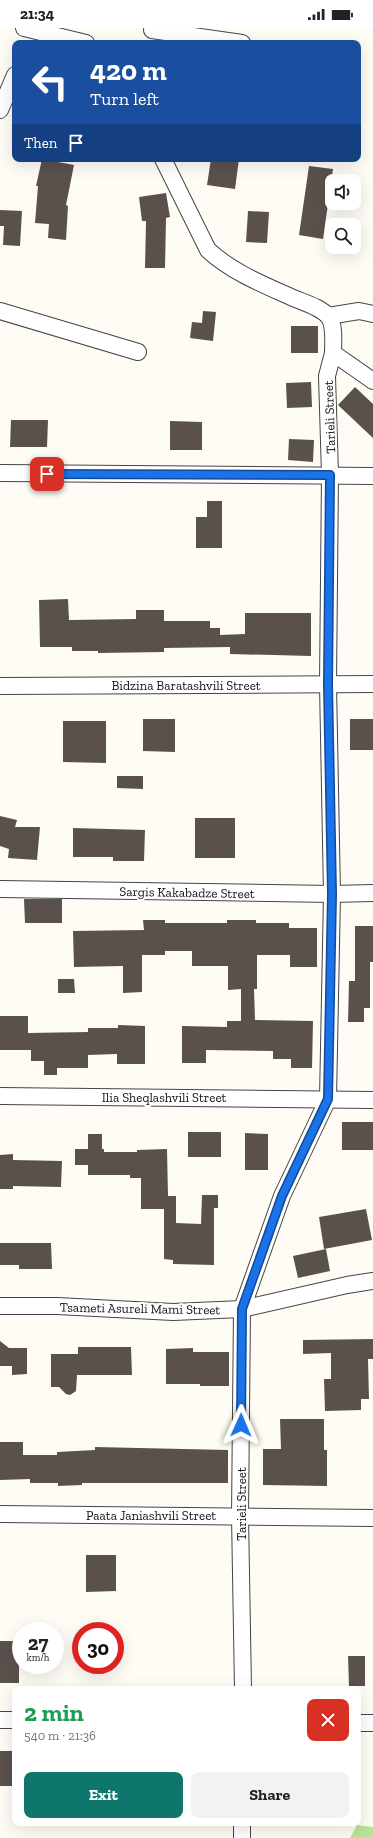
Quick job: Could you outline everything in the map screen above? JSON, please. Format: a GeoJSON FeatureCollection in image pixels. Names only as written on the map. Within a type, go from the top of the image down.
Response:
{"type":"FeatureCollection","features":[{"type":"Feature","properties":{"kind":"street"},"geometry":{"type":"LineString","coordinates":[[28,34],[67,40]]}},
{"type":"Feature","properties":{"kind":"street"},"geometry":{"type":"LineString","coordinates":[[151,34],[212,40]]}},
{"type":"Feature","properties":{"kind":"street"},"geometry":{"type":"LineString","coordinates":[[0,110],[12,82]]}},
{"type":"Feature","properties":{"kind":"street"},"geometry":{"type":"LineString","coordinates":[[164,162],[208,250],[220,261],[248,277],[316,308],[328,316],[359,312],[373,314]]}},
{"type":"Feature","properties":{"kind":"street"},"geometry":{"type":"LineString","coordinates":[[0,311],[138,352]]}},
{"type":"Feature","properties":{"kind":"street","name":"Tarieli Street"},"geometry":{"type":"LineString","coordinates":[[243,1686],[240,1516],[242,1309],[282,1196],[328,1099],[332,894],[328,684],[330,475],[327,376],[333,353],[332,324],[328,316]]}},
{"type":"Feature","properties":{"kind":"street"},"geometry":{"type":"LineString","coordinates":[[333,353],[373,381]]}},
{"type":"Feature","properties":{"kind":"street"},"geometry":{"type":"LineString","coordinates":[[0,474],[373,476]]}},
{"type":"Feature","properties":{"kind":"street","name":"Bidzina Baratashvili Street"},"geometry":{"type":"LineString","coordinates":[[0,686],[373,684]]}},
{"type":"Feature","properties":{"kind":"street","name":"Sargis Kakabadze Street"},"geometry":{"type":"LineString","coordinates":[[0,889],[332,894],[373,893]]}},
{"type":"Feature","properties":{"kind":"street","name":"Ilia Sheqlashvili Street"},"geometry":{"type":"LineString","coordinates":[[0,1096],[373,1100]]}},
{"type":"Feature","properties":{"kind":"street","name":"Tsameti Asureli Mami Street"},"geometry":{"type":"LineString","coordinates":[[0,1306],[57,1306],[173,1312],[242,1309],[347,1285],[373,1281]]}},
{"type":"Feature","properties":{"kind":"street","name":"Paata Janiashvili Street"},"geometry":{"type":"LineString","coordinates":[[0,1514],[373,1518]]}},
{"type":"Feature","properties":{"kind":"street"},"geometry":{"type":"LineString","coordinates":[[0,1720],[12,1720]]}},
{"type":"Feature","properties":{"kind":"street"},"geometry":{"type":"LineString","coordinates":[[361,1723],[373,1723]]}},
{"type":"Feature","properties":{"kind":"street"},"geometry":{"type":"LineString","coordinates":[[242,1826],[242,1838]]}},
{"type":"Feature","properties":{"kind":"green space"},"geometry":{"type":"Polygon","coordinates":[[[356,1826],[373,1827],[373,1838],[350,1838],[356,1826]]]}},
{"type":"Feature","properties":{"kind":"building"},"geometry":{"type":"Polygon","coordinates":[[[41,162],[58,162],[74,165],[66,205],[68,206],[66,240],[48,238],[49,224],[35,223],[38,186],[36,186],[41,162]]]}},
{"type":"Feature","properties":{"kind":"building"},"geometry":{"type":"Polygon","coordinates":[[[211,162],[239,162],[235,189],[207,185],[211,162]]]}},
{"type":"Feature","properties":{"kind":"building"},"geometry":{"type":"Polygon","coordinates":[[[309,166],[333,169],[332,174],[325,174],[325,210],[327,210],[323,239],[299,235],[309,166]]]}},
{"type":"Feature","properties":{"kind":"building"},"geometry":{"type":"Polygon","coordinates":[[[166,193],[170,217],[166,218],[165,268],[145,268],[146,221],[142,221],[139,197],[166,193]]]}},
{"type":"Feature","properties":{"kind":"building"},"geometry":{"type":"Polygon","coordinates":[[[0,210],[22,211],[20,246],[3,245],[4,226],[0,226],[0,210]]]}},
{"type":"Feature","properties":{"kind":"building"},"geometry":{"type":"Polygon","coordinates":[[[248,211],[269,212],[267,243],[246,242],[248,211]]]}},
{"type":"Feature","properties":{"kind":"building"},"geometry":{"type":"Polygon","coordinates":[[[203,311],[216,312],[213,341],[190,338],[192,322],[202,323],[203,311]]]}},
{"type":"Feature","properties":{"kind":"building"},"geometry":{"type":"Polygon","coordinates":[[[291,326],[318,326],[318,353],[291,353],[291,326]]]}},
{"type":"Feature","properties":{"kind":"building"},"geometry":{"type":"Polygon","coordinates":[[[311,382],[312,407],[287,408],[286,383],[311,382]]]}},
{"type":"Feature","properties":{"kind":"building"},"geometry":{"type":"Polygon","coordinates":[[[355,387],[373,404],[373,438],[338,405],[355,387]]]}},
{"type":"Feature","properties":{"kind":"building"},"geometry":{"type":"Polygon","coordinates":[[[11,420],[48,420],[47,447],[10,447],[11,420]]]}},
{"type":"Feature","properties":{"kind":"building"},"geometry":{"type":"Polygon","coordinates":[[[170,421],[202,422],[202,450],[170,450],[170,421]]]}},
{"type":"Feature","properties":{"kind":"building"},"geometry":{"type":"Polygon","coordinates":[[[289,439],[314,440],[313,462],[288,460],[289,439]]]}},
{"type":"Feature","properties":{"kind":"building"},"geometry":{"type":"Polygon","coordinates":[[[207,501],[222,501],[222,548],[196,548],[196,517],[207,517],[207,501]]]}},
{"type":"Feature","properties":{"kind":"building"},"geometry":{"type":"Polygon","coordinates":[[[68,599],[69,620],[136,619],[136,610],[164,610],[164,621],[210,621],[210,628],[220,628],[220,635],[245,634],[245,613],[311,613],[311,656],[230,654],[230,647],[164,648],[164,652],[98,653],[98,651],[72,651],[72,647],[40,647],[39,600],[68,599]]]}},
{"type":"Feature","properties":{"kind":"building"},"geometry":{"type":"Polygon","coordinates":[[[143,719],[175,719],[175,752],[143,751],[143,719]]]}},
{"type":"Feature","properties":{"kind":"building"},"geometry":{"type":"Polygon","coordinates":[[[350,719],[373,719],[373,750],[350,750],[350,719]]]}},
{"type":"Feature","properties":{"kind":"building"},"geometry":{"type":"Polygon","coordinates":[[[63,721],[106,721],[106,763],[63,762],[63,721]]]}},
{"type":"Feature","properties":{"kind":"building"},"geometry":{"type":"Polygon","coordinates":[[[117,776],[143,776],[143,789],[117,788],[117,776]]]}},
{"type":"Feature","properties":{"kind":"building"},"geometry":{"type":"Polygon","coordinates":[[[0,816],[17,820],[15,827],[40,827],[37,860],[8,858],[9,849],[0,846],[0,816]]]}},
{"type":"Feature","properties":{"kind":"building"},"geometry":{"type":"Polygon","coordinates":[[[195,818],[235,818],[235,858],[195,858],[195,818]]]}},
{"type":"Feature","properties":{"kind":"building"},"geometry":{"type":"Polygon","coordinates":[[[73,828],[145,830],[144,861],[113,861],[113,857],[73,857],[73,828]]]}},
{"type":"Feature","properties":{"kind":"building"},"geometry":{"type":"Polygon","coordinates":[[[24,899],[62,899],[62,923],[25,923],[24,899]]]}},
{"type":"Feature","properties":{"kind":"building"},"geometry":{"type":"Polygon","coordinates":[[[143,920],[165,920],[165,923],[227,923],[227,920],[256,920],[256,923],[289,923],[289,928],[317,928],[317,967],[290,967],[290,955],[257,955],[257,989],[254,989],[255,1020],[313,1021],[312,1068],[291,1068],[291,1059],[273,1059],[273,1051],[206,1050],[206,1063],[182,1063],[182,1026],[227,1027],[227,1021],[241,1021],[241,989],[228,990],[228,966],[192,966],[192,951],[165,951],[165,955],[142,955],[142,992],[123,993],[123,966],[74,967],[73,931],[144,930],[143,920]]]}},
{"type":"Feature","properties":{"kind":"building"},"geometry":{"type":"Polygon","coordinates":[[[355,926],[373,926],[373,962],[370,962],[370,1008],[364,1008],[364,1022],[348,1022],[349,981],[355,981],[355,926]]]}},
{"type":"Feature","properties":{"kind":"building"},"geometry":{"type":"Polygon","coordinates":[[[58,979],[74,979],[75,993],[58,993],[58,979]]]}},
{"type":"Feature","properties":{"kind":"building"},"geometry":{"type":"Polygon","coordinates":[[[0,1016],[28,1016],[28,1033],[88,1032],[88,1028],[118,1028],[118,1025],[145,1026],[145,1064],[117,1064],[117,1054],[88,1055],[88,1068],[57,1068],[57,1075],[44,1075],[44,1061],[31,1061],[31,1050],[0,1050],[0,1016]]]}},
{"type":"Feature","properties":{"kind":"building"},"geometry":{"type":"Polygon","coordinates":[[[342,1122],[373,1122],[373,1150],[342,1150],[342,1122]]]}},
{"type":"Feature","properties":{"kind":"building"},"geometry":{"type":"Polygon","coordinates":[[[188,1132],[221,1132],[221,1157],[188,1157],[188,1132]]]}},
{"type":"Feature","properties":{"kind":"building"},"geometry":{"type":"Polygon","coordinates":[[[245,1133],[268,1134],[268,1170],[245,1170],[245,1133]]]}},
{"type":"Feature","properties":{"kind":"building"},"geometry":{"type":"Polygon","coordinates":[[[88,1134],[102,1134],[102,1149],[104,1149],[104,1152],[137,1152],[137,1150],[167,1149],[168,1196],[176,1196],[176,1223],[201,1224],[202,1195],[218,1195],[218,1208],[214,1208],[214,1265],[173,1264],[173,1260],[164,1259],[164,1209],[141,1209],[141,1178],[130,1178],[130,1175],[88,1175],[88,1165],[75,1165],[75,1149],[88,1149],[88,1134]]]}},
{"type":"Feature","properties":{"kind":"building"},"geometry":{"type":"Polygon","coordinates":[[[13,1154],[13,1160],[62,1161],[61,1187],[13,1186],[13,1189],[0,1189],[0,1155],[13,1154]]]}},
{"type":"Feature","properties":{"kind":"building"},"geometry":{"type":"Polygon","coordinates":[[[366,1209],[372,1240],[324,1249],[319,1217],[366,1209]]]}},
{"type":"Feature","properties":{"kind":"building"},"geometry":{"type":"Polygon","coordinates":[[[0,1243],[51,1243],[52,1269],[19,1269],[19,1265],[0,1265],[0,1243]]]}},
{"type":"Feature","properties":{"kind":"building"},"geometry":{"type":"Polygon","coordinates":[[[326,1249],[330,1271],[298,1278],[293,1256],[326,1249]]]}},
{"type":"Feature","properties":{"kind":"building"},"geometry":{"type":"Polygon","coordinates":[[[373,1339],[373,1359],[368,1359],[369,1399],[361,1399],[361,1410],[325,1411],[324,1379],[331,1379],[331,1353],[303,1354],[303,1340],[373,1339]]]}},
{"type":"Feature","properties":{"kind":"building"},"geometry":{"type":"Polygon","coordinates":[[[0,1341],[9,1348],[27,1348],[27,1374],[12,1375],[12,1366],[0,1366],[0,1341]]]}},
{"type":"Feature","properties":{"kind":"building"},"geometry":{"type":"Polygon","coordinates":[[[78,1347],[131,1347],[132,1375],[77,1375],[76,1391],[70,1395],[66,1394],[59,1387],[51,1387],[51,1354],[78,1354],[78,1347]]]}},
{"type":"Feature","properties":{"kind":"building"},"geometry":{"type":"Polygon","coordinates":[[[193,1348],[193,1352],[229,1352],[229,1386],[166,1384],[166,1349],[193,1348]]]}},
{"type":"Feature","properties":{"kind":"building"},"geometry":{"type":"Polygon","coordinates":[[[280,1419],[324,1419],[324,1450],[327,1450],[327,1486],[263,1485],[263,1449],[281,1449],[280,1419]]]}},
{"type":"Feature","properties":{"kind":"building"},"geometry":{"type":"Polygon","coordinates":[[[0,1442],[23,1442],[23,1455],[57,1455],[57,1452],[95,1450],[95,1447],[228,1450],[228,1483],[82,1483],[82,1485],[58,1486],[58,1483],[30,1483],[30,1479],[0,1480],[0,1442]]]}},
{"type":"Feature","properties":{"kind":"building"},"geometry":{"type":"Polygon","coordinates":[[[86,1555],[116,1555],[116,1591],[86,1592],[86,1555]]]}},
{"type":"Feature","properties":{"kind":"building"},"geometry":{"type":"Polygon","coordinates":[[[0,1641],[12,1641],[12,1674],[19,1674],[19,1683],[0,1683],[0,1641]]]}},
{"type":"Feature","properties":{"kind":"building"},"geometry":{"type":"Polygon","coordinates":[[[348,1656],[365,1656],[365,1686],[349,1686],[348,1656]]]}},
{"type":"Feature","properties":{"kind":"building"},"geometry":{"type":"Polygon","coordinates":[[[0,1751],[12,1751],[12,1786],[0,1786],[0,1751]]]}},
{"type":"Feature","properties":{"kind":"route"},"geometry":{"type":"LineString","coordinates":[[47,474],[330,475],[328,684],[332,894],[328,1099],[282,1196],[242,1309],[241,1425]]}}]}
